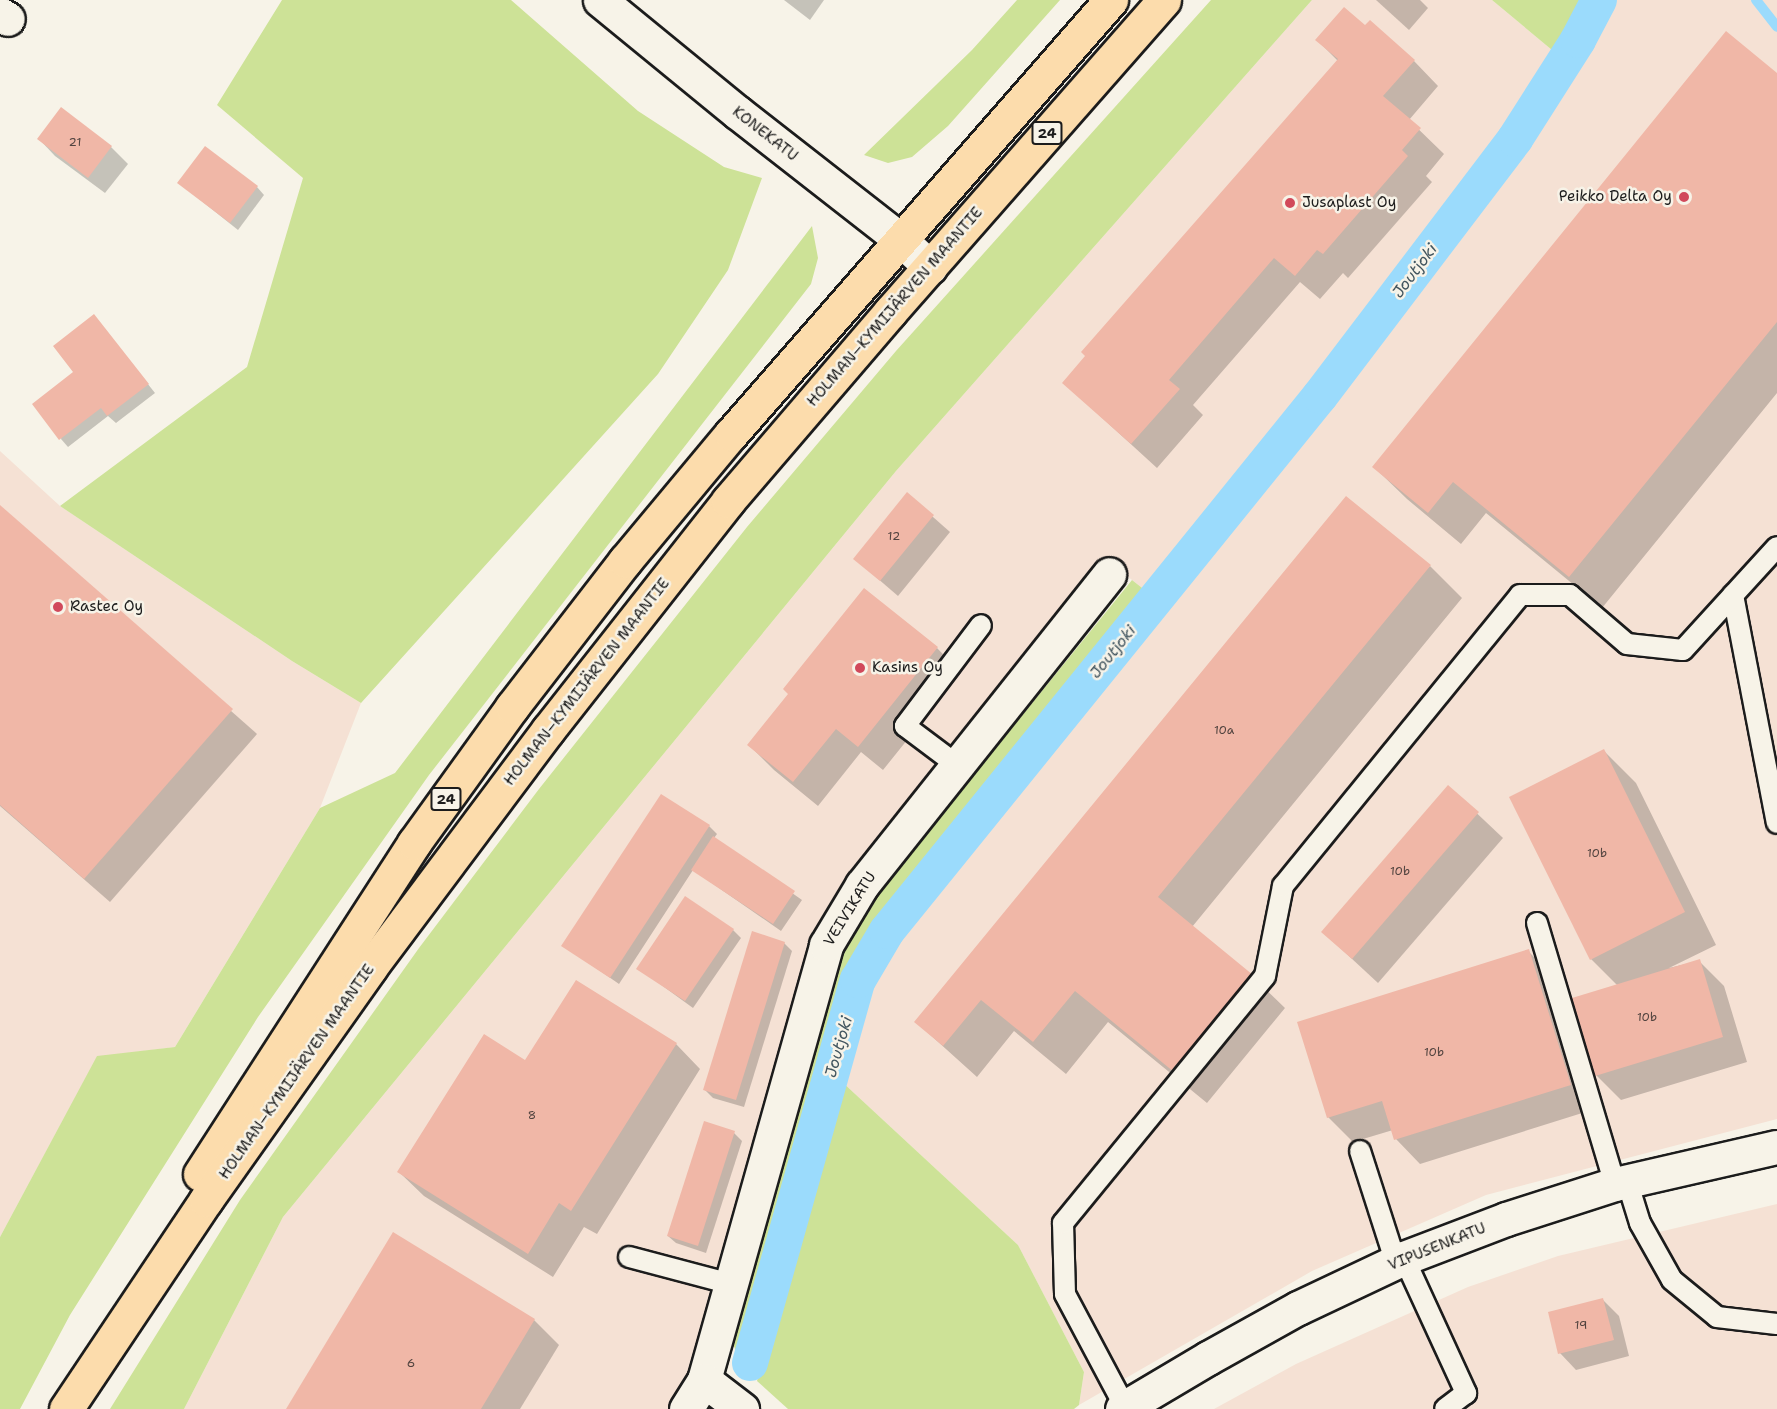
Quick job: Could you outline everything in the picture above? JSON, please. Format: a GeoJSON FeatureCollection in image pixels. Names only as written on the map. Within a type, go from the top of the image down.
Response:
{"type":"FeatureCollection","features":[{"type":"Feature","properties":{"kind":"highway","name":"HOLMAN–KYMIJÄRVEN MAANTIE"},"geometry":{"type":"LineString","coordinates":[[65,1409],[141,1270],[228,1128],[414,843],[512,707],[626,561],[731,434],[1111,0]]}},
{"type":"Feature","properties":{"kind":"highway","name":"HOLMAN–KYMIJÄRVEN MAANTIE"},"geometry":{"type":"LineString","coordinates":[[65,1409],[206,1200],[370,968],[548,730],[728,501],[1164,0]]}},
{"type":"Feature","properties":{"kind":"street","name":"KONEKATU"},"geometry":{"type":"LineString","coordinates":[[600,0],[736,112],[901,240],[930,267]]}},
{"type":"Feature","properties":{"kind":"street","name":"VEIVIKATU"},"geometry":{"type":"LineString","coordinates":[[686,1409],[704,1380],[826,945],[862,885],[1110,574]]}},
{"type":"Feature","properties":{"kind":"street","name":"VIPUSENKATU"},"geometry":{"type":"LineString","coordinates":[[1123,1408],[1298,1308],[1400,1260],[1506,1219],[1621,1182],[1777,1147]]}},
{"type":"Feature","properties":{"kind":"street"},"geometry":{"type":"LineString","coordinates":[[704,1380],[742,1409]]}},
{"type":"Feature","properties":{"kind":"lane"},"geometry":{"type":"LineString","coordinates":[[1123,1408],[1065,1294],[1063,1223],[1266,976],[1283,886],[1520,595],[1570,595],[1627,644],[1683,650],[1777,547]]}},
{"type":"Feature","properties":{"kind":"lane"},"geometry":{"type":"LineString","coordinates":[[1733,595],[1777,823]]}},
{"type":"Feature","properties":{"kind":"lane"},"geometry":{"type":"LineString","coordinates":[[957,765],[905,726],[981,625]]}},
{"type":"Feature","properties":{"kind":"lane"},"geometry":{"type":"LineString","coordinates":[[1537,923],[1621,1182],[1640,1223],[1672,1280],[1717,1317],[1777,1324]]}},
{"type":"Feature","properties":{"kind":"lane"},"geometry":{"type":"LineString","coordinates":[[1360,1150],[1400,1260],[1466,1393],[1445,1409]]}},
{"type":"Feature","properties":{"kind":"lane"},"geometry":{"type":"LineString","coordinates":[[629,1257],[731,1284]]}},
{"type":"Feature","properties":{"kind":"shaded area"},"geometry":{"type":"Polygon","coordinates":[[[1312,0],[1492,0],[1558,55],[1509,133],[1316,387],[1146,591],[1103,557],[851,875],[690,1375],[668,1409],[184,1409],[283,1217],[896,471],[1312,0]]]}},
{"type":"Feature","properties":{"kind":"shaded area"},"geometry":{"type":"Polygon","coordinates":[[[1614,0],[1777,0],[1777,1119],[1486,1195],[1312,1271],[1079,1405],[1084,1372],[1018,1245],[840,1080],[865,985],[896,933],[1532,139],[1582,61],[1614,0]]]}},
{"type":"Feature","properties":{"kind":"shaded area"},"geometry":{"type":"Polygon","coordinates":[[[0,451],[60,506],[292,661],[361,703],[320,808],[175,1047],[97,1057],[0,1237],[0,451]]]}},
{"type":"Feature","properties":{"kind":"shaded area"},"geometry":{"type":"Polygon","coordinates":[[[1777,1204],[1777,1409],[1214,1409],[1296,1364],[1468,1287],[1558,1256],[1777,1204]]]}},
{"type":"Feature","properties":{"kind":"green space"},"geometry":{"type":"Polygon","coordinates":[[[282,0],[511,0],[638,111],[724,167],[762,178],[728,270],[658,374],[361,703],[292,661],[60,506],[247,367],[303,178],[217,105],[282,0]]]}},
{"type":"Feature","properties":{"kind":"green space"},"geometry":{"type":"Polygon","coordinates":[[[1017,0],[1060,0],[948,126],[912,157],[888,163],[864,155],[972,50],[1017,0]]]}},
{"type":"Feature","properties":{"kind":"green space"},"geometry":{"type":"Polygon","coordinates":[[[1211,0],[1312,0],[896,471],[283,1217],[184,1409],[110,1409],[240,1200],[419,948],[539,789],[747,527],[896,351],[1211,0]]]}},
{"type":"Feature","properties":{"kind":"green space"},"geometry":{"type":"Polygon","coordinates":[[[1492,0],[1588,0],[1558,55],[1492,0]]]}},
{"type":"Feature","properties":{"kind":"green space"},"geometry":{"type":"Polygon","coordinates":[[[812,226],[818,258],[811,284],[429,775],[258,1017],[70,1315],[20,1409],[0,1409],[0,1237],[97,1056],[175,1047],[320,808],[395,773],[812,226]]]}},
{"type":"Feature","properties":{"kind":"green space"},"geometry":{"type":"Polygon","coordinates":[[[1132,580],[1146,591],[884,923],[852,979],[743,1371],[730,1335],[832,979],[857,926],[883,887],[1132,580]]]}},
{"type":"Feature","properties":{"kind":"green space"},"geometry":{"type":"Polygon","coordinates":[[[840,1080],[1018,1245],[1084,1372],[1079,1405],[1074,1409],[788,1409],[757,1381],[840,1080]]]}},
{"type":"Feature","properties":{"kind":"building","name":"Jusaplast Oy"},"geometry":{"type":"Polygon","coordinates":[[[1344,7],[1365,25],[1370,20],[1415,60],[1383,96],[1421,128],[1402,150],[1408,156],[1323,254],[1317,250],[1295,276],[1274,258],[1169,380],[1180,389],[1131,444],[1062,383],[1085,356],[1081,352],[1338,59],[1315,40],[1344,7]]]}},
{"type":"Feature","properties":{"kind":"building","name":"Peikko Delta Oy"},"geometry":{"type":"Polygon","coordinates":[[[1726,31],[1777,73],[1777,322],[1569,577],[1453,482],[1428,513],[1372,467],[1726,31]]]}},
{"type":"Feature","properties":{"kind":"building"},"geometry":{"type":"Polygon","coordinates":[[[61,107],[112,146],[88,178],[37,139],[61,107]]]}},
{"type":"Feature","properties":{"kind":"building"},"geometry":{"type":"Polygon","coordinates":[[[205,146],[258,186],[230,223],[177,183],[205,146]]]}},
{"type":"Feature","properties":{"kind":"building"},"geometry":{"type":"Polygon","coordinates":[[[94,314],[149,384],[107,416],[101,408],[59,440],[32,404],[73,372],[53,346],[94,314]]]}},
{"type":"Feature","properties":{"kind":"building"},"geometry":{"type":"Polygon","coordinates":[[[907,492],[934,515],[880,581],[853,559],[907,492]]]}},
{"type":"Feature","properties":{"kind":"building"},"geometry":{"type":"Polygon","coordinates":[[[1346,496],[1431,565],[1158,897],[1253,975],[1174,1072],[1075,991],[1033,1042],[981,1000],[943,1046],[914,1022],[1346,496]]]}},
{"type":"Feature","properties":{"kind":"building","name":"Rastec Oy"},"geometry":{"type":"Polygon","coordinates":[[[0,505],[233,709],[84,879],[0,805],[0,505]]]}},
{"type":"Feature","properties":{"kind":"building","name":"Kasins Oy"},"geometry":{"type":"Polygon","coordinates":[[[864,588],[938,647],[858,747],[836,729],[793,782],[747,745],[788,694],[783,689],[864,588]]]}},
{"type":"Feature","properties":{"kind":"building"},"geometry":{"type":"Polygon","coordinates":[[[1604,749],[1685,912],[1590,960],[1509,797],[1604,749]]]}},
{"type":"Feature","properties":{"kind":"building"},"geometry":{"type":"Polygon","coordinates":[[[1448,785],[1479,812],[1352,959],[1321,932],[1448,785]]]}},
{"type":"Feature","properties":{"kind":"building"},"geometry":{"type":"Polygon","coordinates":[[[661,794],[710,825],[610,978],[561,946],[661,794]]]}},
{"type":"Feature","properties":{"kind":"building"},"geometry":{"type":"Polygon","coordinates":[[[713,836],[795,891],[773,924],[691,870],[713,836]]]}},
{"type":"Feature","properties":{"kind":"building"},"geometry":{"type":"Polygon","coordinates":[[[685,896],[734,929],[685,1001],[636,969],[685,896]]]}},
{"type":"Feature","properties":{"kind":"building"},"geometry":{"type":"Polygon","coordinates":[[[752,931],[785,942],[736,1100],[703,1090],[752,931]]]}},
{"type":"Feature","properties":{"kind":"building"},"geometry":{"type":"Polygon","coordinates":[[[1529,949],[1571,1085],[1394,1140],[1382,1101],[1327,1118],[1297,1022],[1529,949]]]}},
{"type":"Feature","properties":{"kind":"building"},"geometry":{"type":"Polygon","coordinates":[[[1700,959],[1723,1037],[1595,1076],[1572,998],[1700,959]]]}},
{"type":"Feature","properties":{"kind":"building"},"geometry":{"type":"Polygon","coordinates":[[[576,980],[677,1043],[571,1211],[559,1203],[528,1254],[397,1172],[484,1034],[525,1060],[576,980]]]}},
{"type":"Feature","properties":{"kind":"building"},"geometry":{"type":"Polygon","coordinates":[[[704,1121],[735,1131],[698,1246],[667,1236],[704,1121]]]}},
{"type":"Feature","properties":{"kind":"building"},"geometry":{"type":"Polygon","coordinates":[[[393,1232],[535,1319],[481,1409],[286,1409],[393,1232]]]}},
{"type":"Feature","properties":{"kind":"building"},"geometry":{"type":"Polygon","coordinates":[[[1603,1298],[1614,1340],[1558,1354],[1548,1312],[1603,1298]]]}},
{"type":"Feature","properties":{"kind":"waterway","name":"Joutjoki"},"geometry":{"type":"LineString","coordinates":[[750,1363],[858,980],[887,931],[1320,396],[1515,139],[1578,40],[1599,0]]}},
{"type":"Feature","properties":{"kind":"waterway"},"geometry":{"type":"LineString","coordinates":[[1756,0],[1777,27]]}},
{"type":"Feature","properties":{"kind":"place","name":"Peikko Delta Oy"},"geometry":{"type":"Point","coordinates":[1684,197]}},
{"type":"Feature","properties":{"kind":"place","name":"Jusaplast Oy"},"geometry":{"type":"Point","coordinates":[1290,203]}},
{"type":"Feature","properties":{"kind":"place","name":"Rastec Oy"},"geometry":{"type":"Point","coordinates":[58,607]}},
{"type":"Feature","properties":{"kind":"place","name":"Kasins Oy"},"geometry":{"type":"Point","coordinates":[860,668]}}]}
